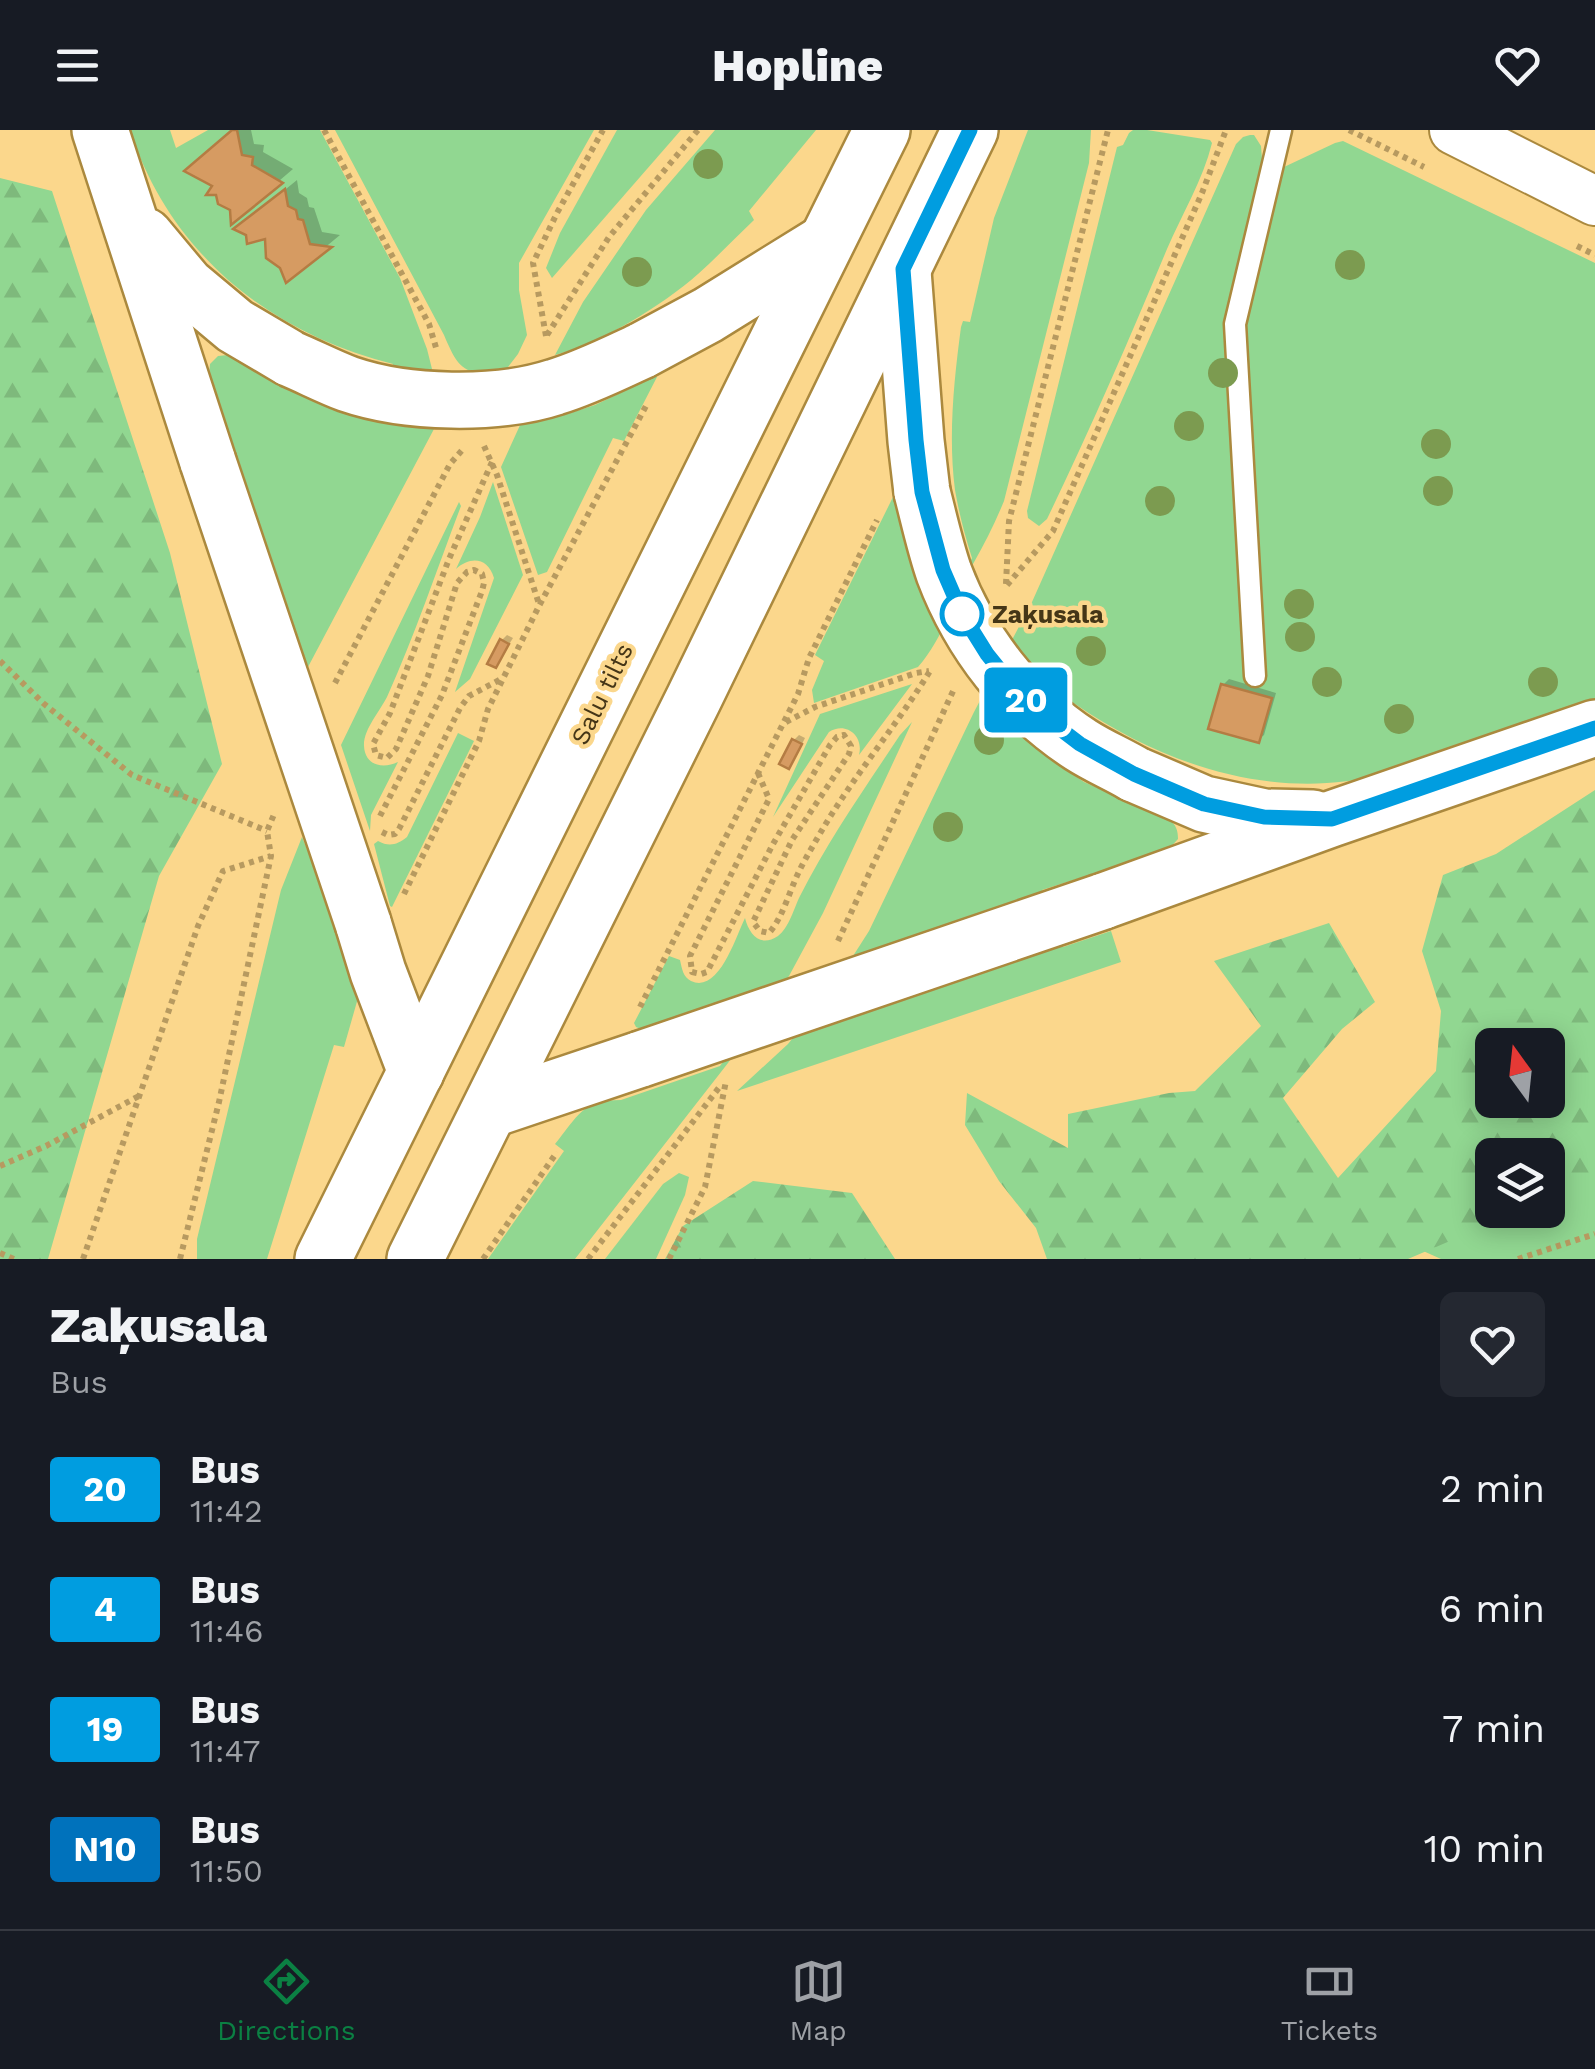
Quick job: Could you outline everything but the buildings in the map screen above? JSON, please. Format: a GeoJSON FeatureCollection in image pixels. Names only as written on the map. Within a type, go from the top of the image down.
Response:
{"type":"FeatureCollection","features":[{"type":"Feature","properties":{"kind":"highway"},"geometry":{"type":"LineString","coordinates":[[100,130],[208,462],[381,914],[378,972],[416,1072]]}},
{"type":"Feature","properties":{"kind":"highway","name":"Salu tilts"},"geometry":{"type":"LineString","coordinates":[[323,1259],[882,130]]}},
{"type":"Feature","properties":{"kind":"highway"},"geometry":{"type":"LineString","coordinates":[[415,1259],[970,130]]}},
{"type":"Feature","properties":{"kind":"highway"},"geometry":{"type":"LineString","coordinates":[[130,218],[186,285],[235,326],[291,359],[349,384],[384,393],[472,400],[551,389],[597,372],[648,370],[708,315],[824,243]]}},
{"type":"Feature","properties":{"kind":"highway"},"geometry":{"type":"LineString","coordinates":[[903,269],[916,440],[900,505],[943,570],[962,614],[987,654],[1038,712],[1080,744],[1134,774],[1204,804],[1264,817],[1332,819]]}},
{"type":"Feature","properties":{"kind":"highway"},"geometry":{"type":"LineString","coordinates":[[492,1109],[637,1040],[1101,902],[1595,728]]}},
{"type":"Feature","properties":{"kind":"street"},"geometry":{"type":"LineString","coordinates":[[1454,130],[1595,202]]}},
{"type":"Feature","properties":{"kind":"lane"},"geometry":{"type":"LineString","coordinates":[[1256,676],[1235,324],[1281,130]]}},
{"type":"Feature","properties":{"kind":"path"},"geometry":{"type":"LineString","coordinates":[[324,130],[429,324],[439,356]]}},
{"type":"Feature","properties":{"kind":"path"},"geometry":{"type":"LineString","coordinates":[[604,130],[556,213],[533,263],[546,337],[609,237],[698,130]]}},
{"type":"Feature","properties":{"kind":"path"},"geometry":{"type":"LineString","coordinates":[[1108,130],[1009,521],[1006,586],[1053,531],[1226,130]]}},
{"type":"Feature","properties":{"kind":"path"},"geometry":{"type":"LineString","coordinates":[[381,914],[479,742],[488,709],[648,370]]}},
{"type":"Feature","properties":{"kind":"path"},"geometry":{"type":"LineString","coordinates":[[477,432],[492,462],[539,606]]}},
{"type":"Feature","properties":{"kind":"path"},"geometry":{"type":"LineString","coordinates":[[332,689],[450,464],[468,443]]}},
{"type":"Feature","properties":{"kind":"path"},"geometry":{"type":"LineString","coordinates":[[492,462],[390,713],[373,744],[381,758],[387,758],[396,748],[428,676],[457,583],[467,572],[482,574],[482,590],[442,695],[378,821],[382,832],[395,834],[399,829],[469,696],[503,678]]}},
{"type":"Feature","properties":{"kind":"path"},"geometry":{"type":"LineString","coordinates":[[637,1040],[798,694],[809,658],[900,505]]}},
{"type":"Feature","properties":{"kind":"path"},"geometry":{"type":"LineString","coordinates":[[0,661],[132,775],[267,831]]}},
{"type":"Feature","properties":{"kind":"path"},"geometry":{"type":"LineString","coordinates":[[758,773],[769,800],[690,956],[692,972],[707,972],[830,745],[844,735],[851,746],[849,754],[792,840],[754,922],[760,932],[769,933],[776,925],[820,833],[930,671]]}},
{"type":"Feature","properties":{"kind":"path"},"geometry":{"type":"LineString","coordinates":[[783,723],[815,707],[916,673]]}},
{"type":"Feature","properties":{"kind":"path"},"geometry":{"type":"LineString","coordinates":[[834,949],[960,677]]}},
{"type":"Feature","properties":{"kind":"path"},"geometry":{"type":"LineString","coordinates":[[180,1259],[219,1102],[272,856],[267,831],[281,795]]}},
{"type":"Feature","properties":{"kind":"path"},"geometry":{"type":"LineString","coordinates":[[83,1259],[198,926],[222,871],[272,856]]}},
{"type":"Feature","properties":{"kind":"path"},"geometry":{"type":"LineString","coordinates":[[588,1259],[726,1078],[705,1188],[669,1259]]}},
{"type":"Feature","properties":{"kind":"path"},"geometry":{"type":"LineString","coordinates":[[0,1166],[140,1096]]}},
{"type":"Feature","properties":{"kind":"path"},"geometry":{"type":"LineString","coordinates":[[483,1259],[557,1152]]}},
{"type":"Feature","properties":{"kind":"path"},"geometry":{"type":"LineString","coordinates":[[1518,1259],[1595,1234]]}},
{"type":"Feature","properties":{"kind":"path"},"geometry":{"type":"LineString","coordinates":[[0,1253],[14,1259]]}},
{"type":"Feature","properties":{"kind":"green space"},"geometry":{"type":"Polygon","coordinates":[[[130,130],[170,130],[176,148],[208,130],[232,130],[185,171],[212,186],[207,194],[216,195],[218,204],[230,210],[252,165],[242,155],[237,130],[320,130],[400,278],[427,349],[432,369],[434,429],[308,667],[209,376],[210,364],[218,356],[228,355],[305,397],[331,405],[386,386],[393,364],[305,332],[230,282],[198,250],[148,174],[130,130]],[[284,190],[234,228],[246,235],[248,244],[265,239],[266,258],[280,268],[287,283],[330,247],[310,244],[296,211],[288,206],[284,190]]]}},
{"type":"Feature","properties":{"kind":"green space"},"geometry":{"type":"Polygon","coordinates":[[[335,130],[594,130],[519,263],[527,335],[505,371],[472,371],[454,357],[335,130]]]}},
{"type":"Feature","properties":{"kind":"green space"},"geometry":{"type":"Polygon","coordinates":[[[617,130],[681,130],[552,278],[546,268],[560,233],[617,130]]]}},
{"type":"Feature","properties":{"kind":"green space"},"geometry":{"type":"Polygon","coordinates":[[[715,130],[816,130],[749,211],[754,220],[698,274],[630,322],[555,355],[583,302],[646,210],[715,130]]]}},
{"type":"Feature","properties":{"kind":"green space"},"geometry":{"type":"Polygon","coordinates":[[[1028,130],[1091,130],[1089,163],[1004,501],[942,630],[918,667],[814,703],[812,690],[824,661],[815,655],[893,497],[899,497],[913,563],[937,626],[972,558],[958,507],[952,449],[961,327],[963,321],[970,322],[994,218],[1028,130]]]}},
{"type":"Feature","properties":{"kind":"green space"},"geometry":{"type":"Polygon","coordinates":[[[1133,130],[1212,143],[1198,184],[1094,418],[1047,519],[1039,526],[1028,518],[1027,511],[1117,147],[1133,130]]]}},
{"type":"Feature","properties":{"kind":"green space"},"geometry":{"type":"Polygon","coordinates":[[[1254,135],[1261,146],[1262,159],[1225,317],[1244,654],[1259,578],[1246,326],[1284,167],[1343,141],[1595,263],[1595,702],[1385,774],[1303,784],[1263,781],[1184,761],[1146,745],[1075,704],[1038,750],[1084,782],[1169,819],[1178,833],[1178,839],[1168,850],[1042,890],[1063,947],[1111,931],[1121,962],[737,1091],[788,1044],[830,992],[869,931],[974,712],[1032,602],[1236,144],[1243,137],[1254,135]],[[1221,684],[1209,729],[1259,743],[1272,699],[1221,684]]]}},
{"type":"Feature","properties":{"kind":"green space"},"geometry":{"type":"Polygon","coordinates":[[[0,178],[52,191],[170,553],[222,764],[159,876],[48,1259],[0,1259],[0,178]]]}},
{"type":"Feature","properties":{"kind":"green space"},"geometry":{"type":"Polygon","coordinates":[[[654,377],[624,441],[613,438],[547,572],[538,575],[501,467],[521,423],[595,405],[654,377]]]}},
{"type":"Feature","properties":{"kind":"green space"},"geometry":{"type":"Polygon","coordinates":[[[493,482],[523,575],[470,679],[455,692],[494,578],[483,562],[467,562],[456,569],[493,482]]]}},
{"type":"Feature","properties":{"kind":"green space"},"geometry":{"type":"Polygon","coordinates":[[[459,502],[461,506],[407,650],[364,740],[371,762],[398,762],[371,815],[370,831],[341,745],[459,502]]]}},
{"type":"Feature","properties":{"kind":"green space"},"geometry":{"type":"Polygon","coordinates":[[[912,684],[859,755],[859,742],[852,732],[842,728],[829,732],[773,817],[820,714],[912,684]]]}},
{"type":"Feature","properties":{"kind":"green space"},"geometry":{"type":"Polygon","coordinates":[[[912,722],[823,913],[789,976],[728,1063],[575,1259],[488,1259],[564,1151],[555,1144],[582,1111],[720,1066],[782,980],[641,1029],[636,1027],[634,1023],[669,956],[680,960],[688,979],[701,983],[718,972],[745,918],[752,934],[761,940],[778,936],[835,834],[912,722]]]}},
{"type":"Feature","properties":{"kind":"green space"},"geometry":{"type":"Polygon","coordinates":[[[458,733],[474,741],[392,907],[374,844],[393,844],[407,837],[458,733]]]}},
{"type":"Feature","properties":{"kind":"green space"},"geometry":{"type":"Polygon","coordinates":[[[1595,790],[1595,1180],[1565,1192],[1565,1138],[1475,1138],[1475,1228],[1480,1228],[1408,1259],[1047,1259],[1036,1228],[999,1181],[965,1125],[967,1093],[1068,1148],[1068,1114],[1195,1091],[1261,1026],[1214,961],[1329,923],[1375,1002],[1342,1029],[1283,1098],[1338,1178],[1436,1071],[1441,1011],[1422,951],[1443,875],[1496,854],[1595,790]]]}},
{"type":"Feature","properties":{"kind":"green space"},"geometry":{"type":"Polygon","coordinates":[[[302,837],[360,991],[344,1047],[334,1045],[267,1259],[197,1259],[197,1239],[281,890],[302,837]]]}},
{"type":"Feature","properties":{"kind":"green space"},"geometry":{"type":"Polygon","coordinates":[[[1595,979],[1595,1259],[1441,1259],[1352,1219],[1475,1114],[1475,1118],[1565,1118],[1565,1028],[1560,1028],[1595,979]]]}},
{"type":"Feature","properties":{"kind":"green space"},"geometry":{"type":"Polygon","coordinates":[[[679,1173],[689,1177],[685,1195],[656,1259],[605,1259],[663,1184],[679,1173]]]}},
{"type":"Feature","properties":{"kind":"green space"},"geometry":{"type":"Polygon","coordinates":[[[753,1181],[852,1193],[895,1259],[665,1259],[683,1226],[753,1181]]]}},
{"type":"Feature","properties":{"kind":"bus line","name":"20"},"geometry":{"type":"LineString","coordinates":[[970,130],[903,269],[922,492],[943,570],[962,614],[987,654],[1038,712],[1080,744],[1134,774],[1204,804],[1264,817],[1332,819],[1595,728]]}},
{"type":"Feature","properties":{"kind":"place","name":"Zaķusala"},"geometry":{"type":"Point","coordinates":[962,614]}}]}
